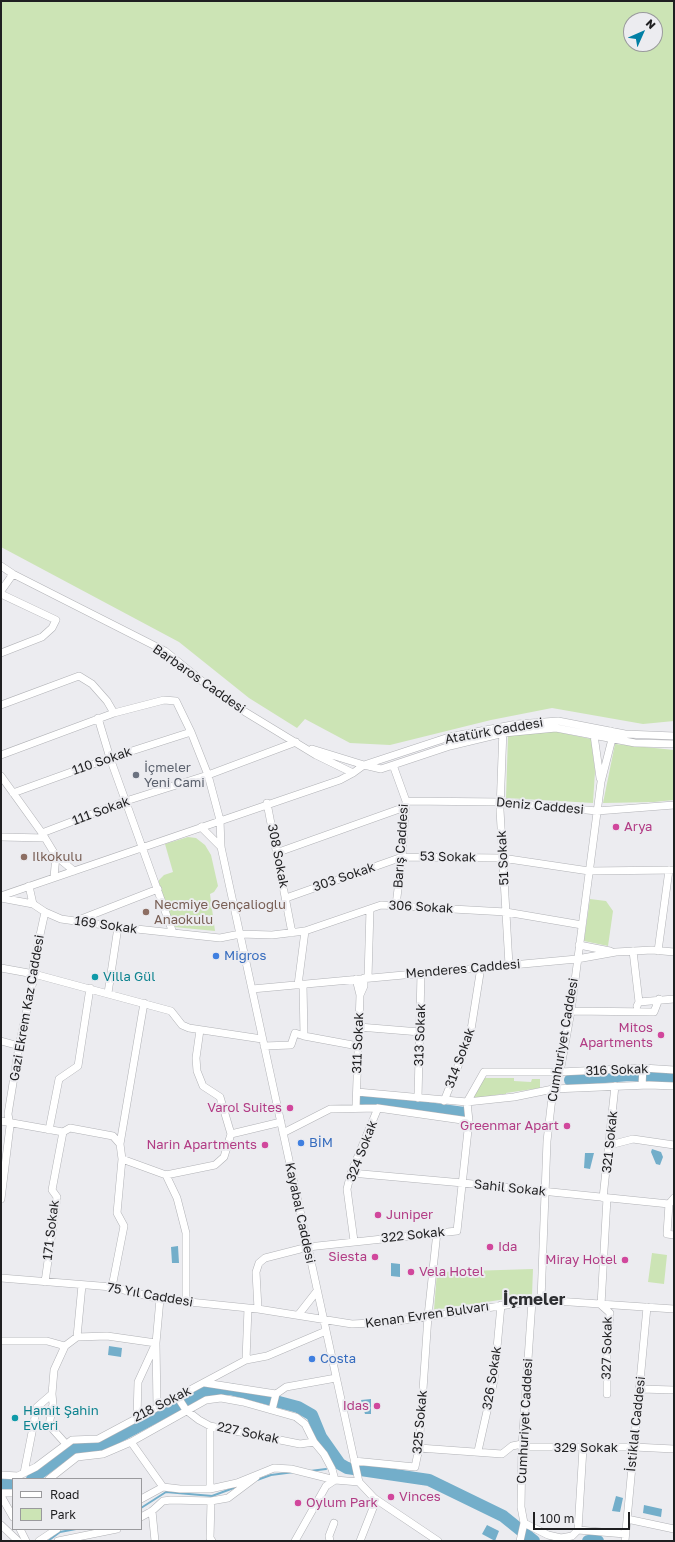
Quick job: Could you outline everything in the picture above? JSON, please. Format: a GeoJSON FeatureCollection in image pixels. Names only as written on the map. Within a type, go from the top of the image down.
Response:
{"type":"FeatureCollection","features":[{"type":"Feature","properties":{"kind":"street","name":"Barbaros Caddesi"},"geometry":{"type":"LineString","coordinates":[[1,566],[13,574],[165,651],[208,686],[242,710],[299,744],[353,773]]}},
{"type":"Feature","properties":{"kind":"street"},"geometry":{"type":"LineString","coordinates":[[1,653],[42,637],[52,628],[56,620],[1,593],[13,574]]}},
{"type":"Feature","properties":{"kind":"street"},"geometry":{"type":"LineString","coordinates":[[1,705],[79,676],[92,684],[107,701],[114,713],[1,755]]}},
{"type":"Feature","properties":{"kind":"street","name":"Kayabal Caddesi"},"geometry":{"type":"LineString","coordinates":[[114,713],[164,700],[176,701],[191,732],[208,775],[220,820],[221,846],[359,1480],[374,1498],[434,1540]]}},
{"type":"Feature","properties":{"kind":"street"},"geometry":{"type":"LineString","coordinates":[[98,718],[110,758],[173,933]]}},
{"type":"Feature","properties":{"kind":"street","name":"Atatürk Caddesi"},"geometry":{"type":"LineString","coordinates":[[1,897],[267,803],[340,780],[364,765],[449,737],[504,730],[558,720],[600,729],[611,735],[635,743],[674,744]]}},
{"type":"Feature","properties":{"kind":"street","name":"Atatürk Caddesi"},"geometry":{"type":"LineString","coordinates":[[299,744],[364,765],[381,768],[504,730],[556,728],[594,735],[625,734],[674,736]]}},
{"type":"Feature","properties":{"kind":"street"},"geometry":{"type":"LineString","coordinates":[[594,735],[600,729]]}},
{"type":"Feature","properties":{"kind":"street","name":"51 Sokak"},"geometry":{"type":"LineString","coordinates":[[504,730],[502,858],[509,964]]}},
{"type":"Feature","properties":{"kind":"street","name":"110 Sokak"},"geometry":{"type":"LineString","coordinates":[[13,793],[110,758],[191,732]]}},
{"type":"Feature","properties":{"kind":"street","name":"Cumhuriyet Caddesi"},"geometry":{"type":"LineString","coordinates":[[594,735],[601,782]]}},
{"type":"Feature","properties":{"kind":"street","name":"Cumhuriyet Caddesi"},"geometry":{"type":"LineString","coordinates":[[541,1300],[547,1141],[554,1089],[560,1072],[571,1011],[601,782],[611,735]]}},
{"type":"Feature","properties":{"kind":"street","name":"111 Sokak"},"geometry":{"type":"LineString","coordinates":[[43,836],[126,801],[299,744]]}},
{"type":"Feature","properties":{"kind":"street","name":"Barış Caddesi"},"geometry":{"type":"LineString","coordinates":[[393,765],[406,804],[402,857],[396,905]]}},
{"type":"Feature","properties":{"kind":"street"},"geometry":{"type":"LineString","coordinates":[[1,776],[56,856],[74,871]]}},
{"type":"Feature","properties":{"kind":"street","name":"Deniz Caddesi"},"geometry":{"type":"LineString","coordinates":[[276,854],[406,804],[502,802],[597,811],[674,805]]}},
{"type":"Feature","properties":{"kind":"street","name":"308 Sokak"},"geometry":{"type":"LineString","coordinates":[[267,803],[292,933]]}},
{"type":"Feature","properties":{"kind":"street"},"geometry":{"type":"LineString","coordinates":[[201,827],[221,846]]}},
{"type":"Feature","properties":{"kind":"street"},"geometry":{"type":"LineString","coordinates":[[1,837],[43,836]]}},
{"type":"Feature","properties":{"kind":"street"},"geometry":{"type":"LineString","coordinates":[[54,877],[56,856]]}},
{"type":"Feature","properties":{"kind":"street","name":"53 Sokak"},"geometry":{"type":"LineString","coordinates":[[402,857],[502,858],[589,871]]}},
{"type":"Feature","properties":{"kind":"street","name":"303 Sokak"},"geometry":{"type":"LineString","coordinates":[[286,898],[402,857]]}},
{"type":"Feature","properties":{"kind":"street"},"geometry":{"type":"LineString","coordinates":[[589,871],[671,870],[658,951]]}},
{"type":"Feature","properties":{"kind":"street"},"geometry":{"type":"LineString","coordinates":[[29,886],[33,904]]}},
{"type":"Feature","properties":{"kind":"street"},"geometry":{"type":"LineString","coordinates":[[76,921],[158,889]]}},
{"type":"Feature","properties":{"kind":"street","name":"169 Sokak"},"geometry":{"type":"LineString","coordinates":[[1,897],[33,904],[44,912],[61,919],[118,928],[220,938],[240,934]]}},
{"type":"Feature","properties":{"kind":"street","name":"306 Sokak"},"geometry":{"type":"LineString","coordinates":[[240,934],[305,932],[381,905],[506,912],[582,925]]}},
{"type":"Feature","properties":{"kind":"street"},"geometry":{"type":"LineString","coordinates":[[360,995],[366,978],[370,909]]}},
{"type":"Feature","properties":{"kind":"street","name":"Gazi Ekrem Kaz Caddesi"},"geometry":{"type":"LineString","coordinates":[[1,1199],[9,1123],[8,1114],[44,912]]}},
{"type":"Feature","properties":{"kind":"street"},"geometry":{"type":"LineString","coordinates":[[108,993],[118,928]]}},
{"type":"Feature","properties":{"kind":"street"},"geometry":{"type":"LineString","coordinates":[[304,1036],[301,985],[305,932]]}},
{"type":"Feature","properties":{"kind":"street"},"geometry":{"type":"LineString","coordinates":[[579,945],[616,952]]}},
{"type":"Feature","properties":{"kind":"street"},"geometry":{"type":"LineString","coordinates":[[633,951],[638,1002],[636,1012]]}},
{"type":"Feature","properties":{"kind":"street","name":"Menderes Caddesi"},"geometry":{"type":"LineString","coordinates":[[252,989],[509,964],[577,959],[616,952],[674,952]]}},
{"type":"Feature","properties":{"kind":"street","name":"314 Sokak"},"geometry":{"type":"LineString","coordinates":[[444,1101],[470,1036],[481,967]]}},
{"type":"Feature","properties":{"kind":"street"},"geometry":{"type":"LineString","coordinates":[[1,968],[34,974],[90,988],[171,1011],[182,1025],[200,1030],[263,1042],[291,1045],[295,1033],[358,1046]]}},
{"type":"Feature","properties":{"kind":"street","name":"313 Sokak"},"geometry":{"type":"LineString","coordinates":[[418,1098],[421,973]]}},
{"type":"Feature","properties":{"kind":"street"},"geometry":{"type":"LineString","coordinates":[[356,979],[360,995]]}},
{"type":"Feature","properties":{"kind":"street"},"geometry":{"type":"LineString","coordinates":[[49,1130],[59,1079],[78,1066],[90,988]]}},
{"type":"Feature","properties":{"kind":"street","name":"311 Sokak"},"geometry":{"type":"LineString","coordinates":[[356,1107],[360,995]]}},
{"type":"Feature","properties":{"kind":"street"},"geometry":{"type":"LineString","coordinates":[[571,1011],[654,1012],[660,999]]}},
{"type":"Feature","properties":{"kind":"street"},"geometry":{"type":"LineString","coordinates":[[638,1002],[674,999]]}},
{"type":"Feature","properties":{"kind":"street"},"geometry":{"type":"LineString","coordinates":[[112,1287],[124,1226],[117,1213],[122,1159],[120,1144],[144,1003]]}},
{"type":"Feature","properties":{"kind":"street"},"geometry":{"type":"LineString","coordinates":[[358,1027],[420,1032]]}},
{"type":"Feature","properties":{"kind":"street"},"geometry":{"type":"LineString","coordinates":[[122,1159],[166,1175],[215,1165],[224,1157],[231,1134],[220,1097],[202,1086],[197,1071],[196,1058],[200,1030]]}},
{"type":"Feature","properties":{"kind":"street"},"geometry":{"type":"LineString","coordinates":[[1,1041],[19,1046]]}},
{"type":"Feature","properties":{"kind":"street"},"geometry":{"type":"LineString","coordinates":[[642,1083],[643,1070]]}},
{"type":"Feature","properties":{"kind":"street","name":"316 Sokak"},"geometry":{"type":"LineString","coordinates":[[467,1102],[484,1072],[674,1070]]}},
{"type":"Feature","properties":{"kind":"street"},"geometry":{"type":"LineString","coordinates":[[357,1092],[467,1102],[514,1097],[554,1089],[642,1083],[674,1086]]}},
{"type":"Feature","properties":{"kind":"street","name":"321 Sokak"},"geometry":{"type":"LineString","coordinates":[[601,1304],[605,1198],[615,1086]]}},
{"type":"Feature","properties":{"kind":"street","name":"322 Sokak"},"geometry":{"type":"LineString","coordinates":[[308,1247],[457,1231],[469,1121],[467,1102]]}},
{"type":"Feature","properties":{"kind":"street"},"geometry":{"type":"LineString","coordinates":[[283,1133],[330,1108],[378,1108],[469,1121]]}},
{"type":"Feature","properties":{"kind":"street","name":"324 Sokak"},"geometry":{"type":"LineString","coordinates":[[354,1241],[347,1189],[351,1173],[378,1108]]}},
{"type":"Feature","properties":{"kind":"street"},"geometry":{"type":"LineString","coordinates":[[1,1121],[63,1132],[70,1128],[113,1136],[120,1144]]}},
{"type":"Feature","properties":{"kind":"street"},"geometry":{"type":"LineString","coordinates":[[231,1134],[280,1122]]}},
{"type":"Feature","properties":{"kind":"street","name":"171 Sokak"},"geometry":{"type":"LineString","coordinates":[[45,1282],[57,1197],[52,1190],[63,1132]]}},
{"type":"Feature","properties":{"kind":"street"},"geometry":{"type":"LineString","coordinates":[[610,1145],[632,1139],[674,1145]]}},
{"type":"Feature","properties":{"kind":"street","name":"Sahil Sokak"},"geometry":{"type":"LineString","coordinates":[[351,1173],[463,1182],[669,1204]]}},
{"type":"Feature","properties":{"kind":"street"},"geometry":{"type":"LineString","coordinates":[[166,1175],[177,1198],[186,1233],[186,1302]]}},
{"type":"Feature","properties":{"kind":"street"},"geometry":{"type":"LineString","coordinates":[[674,1198],[669,1204],[667,1234],[674,1235]]}},
{"type":"Feature","properties":{"kind":"street","name":"325 Sokak"},"geometry":{"type":"LineString","coordinates":[[354,1461],[415,1467],[419,1448],[428,1316],[437,1232]]}},
{"type":"Feature","properties":{"kind":"street"},"geometry":{"type":"LineString","coordinates":[[258,1308],[256,1272],[259,1263],[266,1258],[308,1247]]}},
{"type":"Feature","properties":{"kind":"street","name":"75 Yıl Caddesi"},"geometry":{"type":"LineString","coordinates":[[1,1278],[112,1287],[160,1299],[258,1308],[324,1319]]}},
{"type":"Feature","properties":{"kind":"street"},"geometry":{"type":"LineString","coordinates":[[76,1337],[82,1285]]}},
{"type":"Feature","properties":{"kind":"street"},"geometry":{"type":"LineString","coordinates":[[299,1314],[317,1291]]}},
{"type":"Feature","properties":{"kind":"street"},"geometry":{"type":"LineString","coordinates":[[157,1407],[156,1343],[160,1299]]}},
{"type":"Feature","properties":{"kind":"street","name":"Kenan Evren Bulvarı"},"geometry":{"type":"LineString","coordinates":[[324,1319],[352,1324],[391,1322],[541,1300],[674,1309]]}},
{"type":"Feature","properties":{"kind":"street","name":"Cumhuriyet Caddesi"},"geometry":{"type":"LineString","coordinates":[[520,1541],[524,1523],[521,1507],[522,1446],[532,1301]]}},
{"type":"Feature","properties":{"kind":"street","name":"327 Sokak"},"geometry":{"type":"LineString","coordinates":[[601,1304],[610,1313],[607,1352],[607,1394]]}},
{"type":"Feature","properties":{"kind":"street","name":"326 Sokak"},"geometry":{"type":"LineString","coordinates":[[478,1451],[494,1380],[501,1305]]}},
{"type":"Feature","properties":{"kind":"street","name":"İstiklal Caddesi"},"geometry":{"type":"LineString","coordinates":[[625,1538],[641,1388],[647,1307]]}},
{"type":"Feature","properties":{"kind":"street"},"geometry":{"type":"LineString","coordinates":[[246,1360],[248,1308]]}},
{"type":"Feature","properties":{"kind":"street","name":"218 Sokak"},"geometry":{"type":"LineString","coordinates":[[1,1475],[18,1476],[36,1467],[72,1440],[98,1438],[177,1396],[205,1383],[246,1360],[267,1356],[326,1331]]}},
{"type":"Feature","properties":{"kind":"street"},"geometry":{"type":"LineString","coordinates":[[66,1444],[49,1425],[53,1404],[52,1394],[54,1370],[65,1346],[76,1337],[107,1336],[156,1343]]}},
{"type":"Feature","properties":{"kind":"street"},"geometry":{"type":"LineString","coordinates":[[1,1342],[47,1341],[65,1346]]}},
{"type":"Feature","properties":{"kind":"street"},"geometry":{"type":"LineString","coordinates":[[137,1417],[138,1382],[156,1343]]}},
{"type":"Feature","properties":{"kind":"street"},"geometry":{"type":"LineString","coordinates":[[205,1383],[276,1394],[286,1388],[336,1378]]}},
{"type":"Feature","properties":{"kind":"street"},"geometry":{"type":"LineString","coordinates":[[641,1388],[674,1390]]}},
{"type":"Feature","properties":{"kind":"street"},"geometry":{"type":"LineString","coordinates":[[24,1473],[37,1407],[52,1394]]}},
{"type":"Feature","properties":{"kind":"street"},"geometry":{"type":"LineString","coordinates":[[272,1410],[276,1394]]}},
{"type":"Feature","properties":{"kind":"street"},"geometry":{"type":"LineString","coordinates":[[177,1396],[186,1410]]}},
{"type":"Feature","properties":{"kind":"street"},"geometry":{"type":"LineString","coordinates":[[50,1478],[77,1457],[103,1454],[131,1442],[206,1400],[221,1398],[296,1417],[306,1424],[314,1442],[324,1454],[332,1469],[335,1480]]}},
{"type":"Feature","properties":{"kind":"street","name":"227 Sokak"},"geometry":{"type":"LineString","coordinates":[[186,1410],[210,1426],[300,1444],[314,1442]]}},
{"type":"Feature","properties":{"kind":"street"},"geometry":{"type":"LineString","coordinates":[[210,1426],[210,1489]]}},
{"type":"Feature","properties":{"kind":"street"},"geometry":{"type":"LineString","coordinates":[[131,1442],[163,1487]]}},
{"type":"Feature","properties":{"kind":"street","name":"329 Sokak"},"geometry":{"type":"LineString","coordinates":[[419,1448],[478,1451],[502,1454],[512,1446],[583,1448],[634,1447],[674,1450]]}},
{"type":"Feature","properties":{"kind":"street"},"geometry":{"type":"LineString","coordinates":[[524,1523],[548,1535],[561,1538],[572,1536],[578,1530],[583,1448]]}},
{"type":"Feature","properties":{"kind":"street"},"geometry":{"type":"LineString","coordinates":[[142,1498],[163,1487],[180,1489],[210,1489],[237,1483],[274,1468],[293,1469],[335,1480],[359,1480]]}},
{"type":"Feature","properties":{"kind":"street"},"geometry":{"type":"LineString","coordinates":[[142,1516],[163,1502],[171,1500],[210,1501],[228,1498],[262,1472]]}},
{"type":"Feature","properties":{"kind":"street"},"geometry":{"type":"LineString","coordinates":[[295,1541],[326,1486],[335,1480]]}},
{"type":"Feature","properties":{"kind":"street"},"geometry":{"type":"LineString","coordinates":[[12,1493],[1,1495],[12,1516]]}},
{"type":"Feature","properties":{"kind":"street"},"geometry":{"type":"LineString","coordinates":[[210,1501],[209,1532],[212,1541]]}},
{"type":"Feature","properties":{"kind":"street"},"geometry":{"type":"LineString","coordinates":[[360,1541],[375,1503]]}},
{"type":"Feature","properties":{"kind":"street"},"geometry":{"type":"LineString","coordinates":[[1,1514],[8,1510]]}},
{"type":"Feature","properties":{"kind":"street"},"geometry":{"type":"LineString","coordinates":[[152,1511],[155,1541]]}},
{"type":"Feature","properties":{"kind":"street"},"geometry":{"type":"LineString","coordinates":[[627,1519],[674,1529]]}},
{"type":"Feature","properties":{"kind":"street"},"geometry":{"type":"LineString","coordinates":[[330,1541],[329,1536],[334,1523]]}},
{"type":"Feature","properties":{"kind":"street"},"geometry":{"type":"LineString","coordinates":[[2,1528],[18,1541]]}},
{"type":"Feature","properties":{"kind":"street"},"geometry":{"type":"LineString","coordinates":[[20,1530],[26,1541]]}},
{"type":"Feature","properties":{"kind":"street"},"geometry":{"type":"LineString","coordinates":[[40,1541],[56,1530]]}},
{"type":"Feature","properties":{"kind":"street"},"geometry":{"type":"LineString","coordinates":[[58,1541],[112,1530]]}},
{"type":"Feature","properties":{"kind":"street"},"geometry":{"type":"LineString","coordinates":[[578,1530],[625,1538]]}},
{"type":"Feature","properties":{"kind":"green space"},"geometry":{"type":"Polygon","coordinates":[[[1,1],[674,1],[674,721],[643,724],[552,708],[491,720],[390,745],[350,743],[305,719],[297,728],[249,698],[179,642],[1,547],[1,1]]]}},
{"type":"Feature","properties":{"kind":"green space"},"geometry":{"type":"Polygon","coordinates":[[[553,731],[591,739],[595,771],[593,803],[506,798],[508,736],[553,731]]]}},
{"type":"Feature","properties":{"kind":"green space"},"geometry":{"type":"Polygon","coordinates":[[[615,744],[674,750],[674,800],[603,803],[615,744]]]}},
{"type":"Feature","properties":{"kind":"green space"},"geometry":{"type":"Polygon","coordinates":[[[188,837],[196,838],[205,845],[211,855],[218,886],[214,892],[210,894],[215,931],[174,927],[159,884],[159,880],[164,875],[173,872],[165,844],[188,837]]]}},
{"type":"Feature","properties":{"kind":"green space"},"geometry":{"type":"Polygon","coordinates":[[[590,899],[606,901],[613,911],[608,946],[584,941],[590,899]]]}},
{"type":"Feature","properties":{"kind":"green space"},"geometry":{"type":"Polygon","coordinates":[[[483,1078],[514,1078],[514,1081],[531,1082],[532,1079],[540,1079],[540,1088],[506,1093],[506,1095],[502,1096],[502,1094],[471,1099],[483,1078]]]}},
{"type":"Feature","properties":{"kind":"green space"},"geometry":{"type":"Polygon","coordinates":[[[652,1253],[667,1255],[664,1284],[648,1282],[652,1253]]]}},
{"type":"Feature","properties":{"kind":"green space"},"geometry":{"type":"Polygon","coordinates":[[[533,1269],[532,1295],[434,1310],[437,1272],[533,1269]]]}},
{"type":"Feature","properties":{"kind":"water"},"geometry":{"type":"Polygon","coordinates":[[[652,1149],[661,1152],[663,1157],[660,1165],[656,1164],[651,1152],[652,1149]]]}},
{"type":"Feature","properties":{"kind":"water"},"geometry":{"type":"Polygon","coordinates":[[[585,1153],[594,1153],[590,1169],[584,1168],[585,1153]]]}},
{"type":"Feature","properties":{"kind":"water"},"geometry":{"type":"Polygon","coordinates":[[[178,1246],[179,1263],[172,1263],[171,1247],[178,1246]]]}},
{"type":"Feature","properties":{"kind":"water"},"geometry":{"type":"Polygon","coordinates":[[[391,1263],[400,1264],[400,1277],[391,1276],[391,1263]]]}},
{"type":"Feature","properties":{"kind":"water"},"geometry":{"type":"Polygon","coordinates":[[[109,1346],[122,1348],[121,1357],[108,1355],[109,1346]]]}},
{"type":"Feature","properties":{"kind":"water"},"geometry":{"type":"Polygon","coordinates":[[[371,1399],[371,1414],[365,1414],[361,1400],[371,1399]]]}},
{"type":"Feature","properties":{"kind":"water"},"geometry":{"type":"Polygon","coordinates":[[[616,1496],[623,1498],[620,1512],[612,1511],[616,1496]]]}},
{"type":"Feature","properties":{"kind":"water"},"geometry":{"type":"Polygon","coordinates":[[[644,1505],[662,1509],[661,1517],[643,1513],[644,1505]]]}},
{"type":"Feature","properties":{"kind":"water"},"geometry":{"type":"Polygon","coordinates":[[[487,1525],[499,1531],[495,1541],[482,1534],[487,1525]]]}},
{"type":"Feature","properties":{"kind":"waterway"},"geometry":{"type":"LineString","coordinates":[[570,1080],[629,1075],[674,1078]]}},
{"type":"Feature","properties":{"kind":"waterway"},"geometry":{"type":"LineString","coordinates":[[362,1099],[464,1113]]}},
{"type":"Feature","properties":{"kind":"waterway"},"geometry":{"type":"LineString","coordinates":[[33,1478],[70,1451],[81,1447],[96,1447],[107,1443],[203,1392],[230,1389],[298,1407],[312,1415],[321,1437],[340,1464],[347,1468],[429,1480],[503,1516],[534,1541]]}},
{"type":"Feature","properties":{"kind":"waterway"},"geometry":{"type":"LineString","coordinates":[[338,1467],[344,1467]]}},
{"type":"Feature","properties":{"kind":"waterway"},"geometry":{"type":"LineString","coordinates":[[310,1471],[326,1469]]}},
{"type":"Feature","properties":{"kind":"waterway"},"geometry":{"type":"LineString","coordinates":[[257,1480],[271,1475],[294,1472]]}},
{"type":"Feature","properties":{"kind":"waterway"},"geometry":{"type":"LineString","coordinates":[[1,1484],[12,1485]]}},
{"type":"Feature","properties":{"kind":"waterway"},"geometry":{"type":"LineString","coordinates":[[142,1507],[166,1492],[212,1496],[239,1486]]}},
{"type":"Feature","properties":{"kind":"waterway"},"geometry":{"type":"LineString","coordinates":[[48,1541],[60,1532],[71,1530]]}},
{"type":"Feature","properties":{"kind":"waterway"},"geometry":{"type":"LineString","coordinates":[[588,1541],[598,1541]]}},
{"type":"Feature","properties":{"kind":"place","name":"İçmeler Yeni Cami"},"geometry":{"type":"Point","coordinates":[136,775]}},
{"type":"Feature","properties":{"kind":"place","name":"Arya"},"geometry":{"type":"Point","coordinates":[616,827]}},
{"type":"Feature","properties":{"kind":"place","name":"Ilkokulu"},"geometry":{"type":"Point","coordinates":[24,857]}},
{"type":"Feature","properties":{"kind":"place","name":"Necmiye Gençalioğlu Anaokulu"},"geometry":{"type":"Point","coordinates":[146,912]}},
{"type":"Feature","properties":{"kind":"place","name":"Migros"},"geometry":{"type":"Point","coordinates":[216,956]}},
{"type":"Feature","properties":{"kind":"place","name":"Villa Gül"},"geometry":{"type":"Point","coordinates":[95,977]}},
{"type":"Feature","properties":{"kind":"place","name":"Mitos Apartments"},"geometry":{"type":"Point","coordinates":[661,1035]}},
{"type":"Feature","properties":{"kind":"place","name":"Varol Suites"},"geometry":{"type":"Point","coordinates":[290,1108]}},
{"type":"Feature","properties":{"kind":"place","name":"Greenmar Apart"},"geometry":{"type":"Point","coordinates":[567,1126]}},
{"type":"Feature","properties":{"kind":"place","name":"BİM"},"geometry":{"type":"Point","coordinates":[301,1143]}},
{"type":"Feature","properties":{"kind":"place","name":"Narin Apartments"},"geometry":{"type":"Point","coordinates":[265,1145]}},
{"type":"Feature","properties":{"kind":"place","name":"Juniper"},"geometry":{"type":"Point","coordinates":[378,1215]}},
{"type":"Feature","properties":{"kind":"place","name":"Ida"},"geometry":{"type":"Point","coordinates":[490,1247]}},
{"type":"Feature","properties":{"kind":"place","name":"Siesta"},"geometry":{"type":"Point","coordinates":[375,1257]}},
{"type":"Feature","properties":{"kind":"place","name":"Miray Hotel"},"geometry":{"type":"Point","coordinates":[625,1260]}},
{"type":"Feature","properties":{"kind":"place","name":"Vela Hotel"},"geometry":{"type":"Point","coordinates":[411,1272]}},
{"type":"Feature","properties":{"kind":"place","name":"Costa"},"geometry":{"type":"Point","coordinates":[312,1359]}},
{"type":"Feature","properties":{"kind":"place","name":"Idas"},"geometry":{"type":"Point","coordinates":[377,1406]}},
{"type":"Feature","properties":{"kind":"place","name":"Hamit Şahin Evleri"},"geometry":{"type":"Point","coordinates":[15,1418]}},
{"type":"Feature","properties":{"kind":"place","name":"Vinces"},"geometry":{"type":"Point","coordinates":[391,1497]}},
{"type":"Feature","properties":{"kind":"place","name":"Oylum Park"},"geometry":{"type":"Point","coordinates":[298,1503]}},
{"type":"Feature","properties":{"kind":"district","name":"İçmeler"},"geometry":{"type":"Point","coordinates":[534,1300]}}]}
